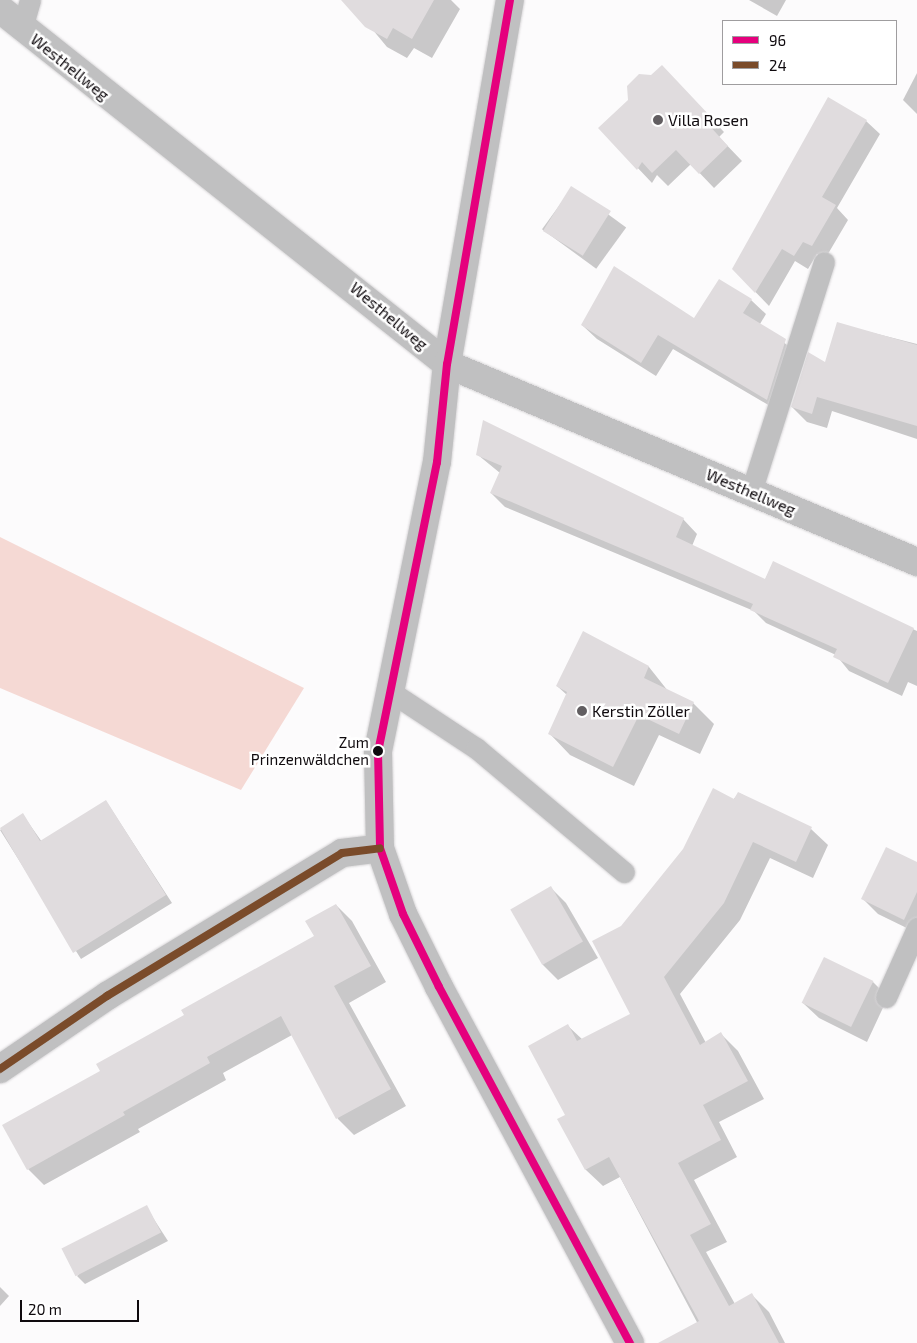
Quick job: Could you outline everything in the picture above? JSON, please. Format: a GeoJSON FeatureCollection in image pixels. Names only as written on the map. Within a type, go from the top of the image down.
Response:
{"type":"FeatureCollection","features":[{"type":"Feature","properties":{"kind":"street"},"geometry":{"type":"LineString","coordinates":[[510,0],[447,364],[437,462],[378,751],[380,848],[403,914],[439,987],[630,1343]]}},
{"type":"Feature","properties":{"kind":"street","name":"Westhellweg"},"geometry":{"type":"LineString","coordinates":[[0,9],[447,364],[917,562]]}},
{"type":"Feature","properties":{"kind":"street"},"geometry":{"type":"LineString","coordinates":[[0,1069],[107,996],[342,853],[380,848]]}},
{"type":"Feature","properties":{"kind":"lane"},"geometry":{"type":"LineString","coordinates":[[22,28],[30,0]]}},
{"type":"Feature","properties":{"kind":"lane"},"geometry":{"type":"LineString","coordinates":[[751,492],[824,262]]}},
{"type":"Feature","properties":{"kind":"lane"},"geometry":{"type":"LineString","coordinates":[[391,692],[476,748],[624,872]]}},
{"type":"Feature","properties":{"kind":"lane"},"geometry":{"type":"LineString","coordinates":[[886,997],[917,928]]}},
{"type":"Feature","properties":{"kind":"shaded area"},"geometry":{"type":"Polygon","coordinates":[[[0,537],[304,688],[241,790],[0,688],[0,537]]]}},
{"type":"Feature","properties":{"kind":"building"},"geometry":{"type":"Polygon","coordinates":[[[341,0],[434,0],[412,39],[393,28],[387,39],[365,27],[341,0]]]}},
{"type":"Feature","properties":{"kind":"building","name":"Villa Rosen"},"geometry":{"type":"Polygon","coordinates":[[[662,65],[711,117],[706,122],[728,146],[699,174],[676,150],[652,173],[642,162],[637,170],[598,128],[628,100],[627,86],[639,74],[651,75],[662,65]]]}},
{"type":"Feature","properties":{"kind":"building"},"geometry":{"type":"Polygon","coordinates":[[[828,97],[867,120],[822,197],[836,205],[812,246],[803,242],[794,256],[782,249],[755,293],[732,269],[828,97]]]}},
{"type":"Feature","properties":{"kind":"building"},"geometry":{"type":"Polygon","coordinates":[[[571,186],[611,211],[583,256],[543,231],[571,186]]]}},
{"type":"Feature","properties":{"kind":"building"},"geometry":{"type":"Polygon","coordinates":[[[614,266],[694,318],[719,279],[752,299],[743,313],[786,339],[767,400],[658,335],[641,363],[581,325],[614,266]]]}},
{"type":"Feature","properties":{"kind":"building"},"geometry":{"type":"Polygon","coordinates":[[[837,322],[917,345],[917,426],[817,397],[812,414],[791,407],[808,352],[825,362],[837,322]]]}},
{"type":"Feature","properties":{"kind":"building"},"geometry":{"type":"Polygon","coordinates":[[[483,420],[684,518],[676,537],[765,579],[773,561],[914,628],[888,683],[833,657],[837,649],[750,610],[753,604],[490,493],[502,466],[476,455],[483,420]]]}},
{"type":"Feature","properties":{"kind":"building"},"geometry":{"type":"Polygon","coordinates":[[[583,631],[649,666],[644,678],[694,702],[679,734],[639,715],[613,767],[548,734],[567,692],[556,686],[583,631]]]}},
{"type":"Feature","properties":{"kind":"building"},"geometry":{"type":"Polygon","coordinates":[[[713,788],[734,799],[738,792],[812,827],[796,862],[753,842],[724,903],[664,977],[700,1045],[721,1032],[748,1081],[703,1105],[721,1140],[678,1163],[711,1224],[690,1235],[729,1306],[752,1293],[779,1343],[658,1343],[699,1321],[609,1157],[585,1170],[557,1119],[565,1115],[528,1046],[568,1024],[577,1041],[630,1014],[592,941],[621,926],[683,849],[713,788]]]}},
{"type":"Feature","properties":{"kind":"building"},"geometry":{"type":"Polygon","coordinates":[[[106,800],[166,895],[73,953],[0,828],[23,813],[40,841],[106,800]]]}},
{"type":"Feature","properties":{"kind":"building"},"geometry":{"type":"Polygon","coordinates":[[[886,847],[917,862],[917,892],[904,920],[861,899],[886,847]]]}},
{"type":"Feature","properties":{"kind":"building"},"geometry":{"type":"Polygon","coordinates":[[[551,886],[583,941],[542,965],[510,910],[551,886]]]}},
{"type":"Feature","properties":{"kind":"building"},"geometry":{"type":"Polygon","coordinates":[[[336,904],[371,966],[334,986],[391,1089],[336,1119],[281,1016],[207,1057],[210,1063],[123,1112],[125,1115],[27,1170],[2,1125],[100,1071],[96,1064],[184,1015],[181,1010],[314,936],[305,921],[336,904]]]}},
{"type":"Feature","properties":{"kind":"building"},"geometry":{"type":"Polygon","coordinates":[[[824,957],[873,981],[851,1027],[802,1003],[824,957]]]}},
{"type":"Feature","properties":{"kind":"building"},"geometry":{"type":"Polygon","coordinates":[[[147,1205],[161,1233],[76,1276],[61,1249],[147,1205]]]}},
{"type":"Feature","properties":{"kind":"transit line","name":"96"},"geometry":{"type":"LineString","coordinates":[[510,0],[447,364],[437,462],[378,751],[380,848],[403,914],[439,987],[630,1343]]}},
{"type":"Feature","properties":{"kind":"transit line","name":"24"},"geometry":{"type":"LineString","coordinates":[[0,1069],[107,996],[342,853],[380,848]]}},
{"type":"Feature","properties":{"kind":"place","name":"Villa Rosen"},"geometry":{"type":"Point","coordinates":[658,120]}},
{"type":"Feature","properties":{"kind":"place","name":"Kerstin Zöller"},"geometry":{"type":"Point","coordinates":[582,711]}},
{"type":"Feature","properties":{"kind":"place","name":"Zum Prinzenwäldchen"},"geometry":{"type":"Point","coordinates":[378,751]}}]}
